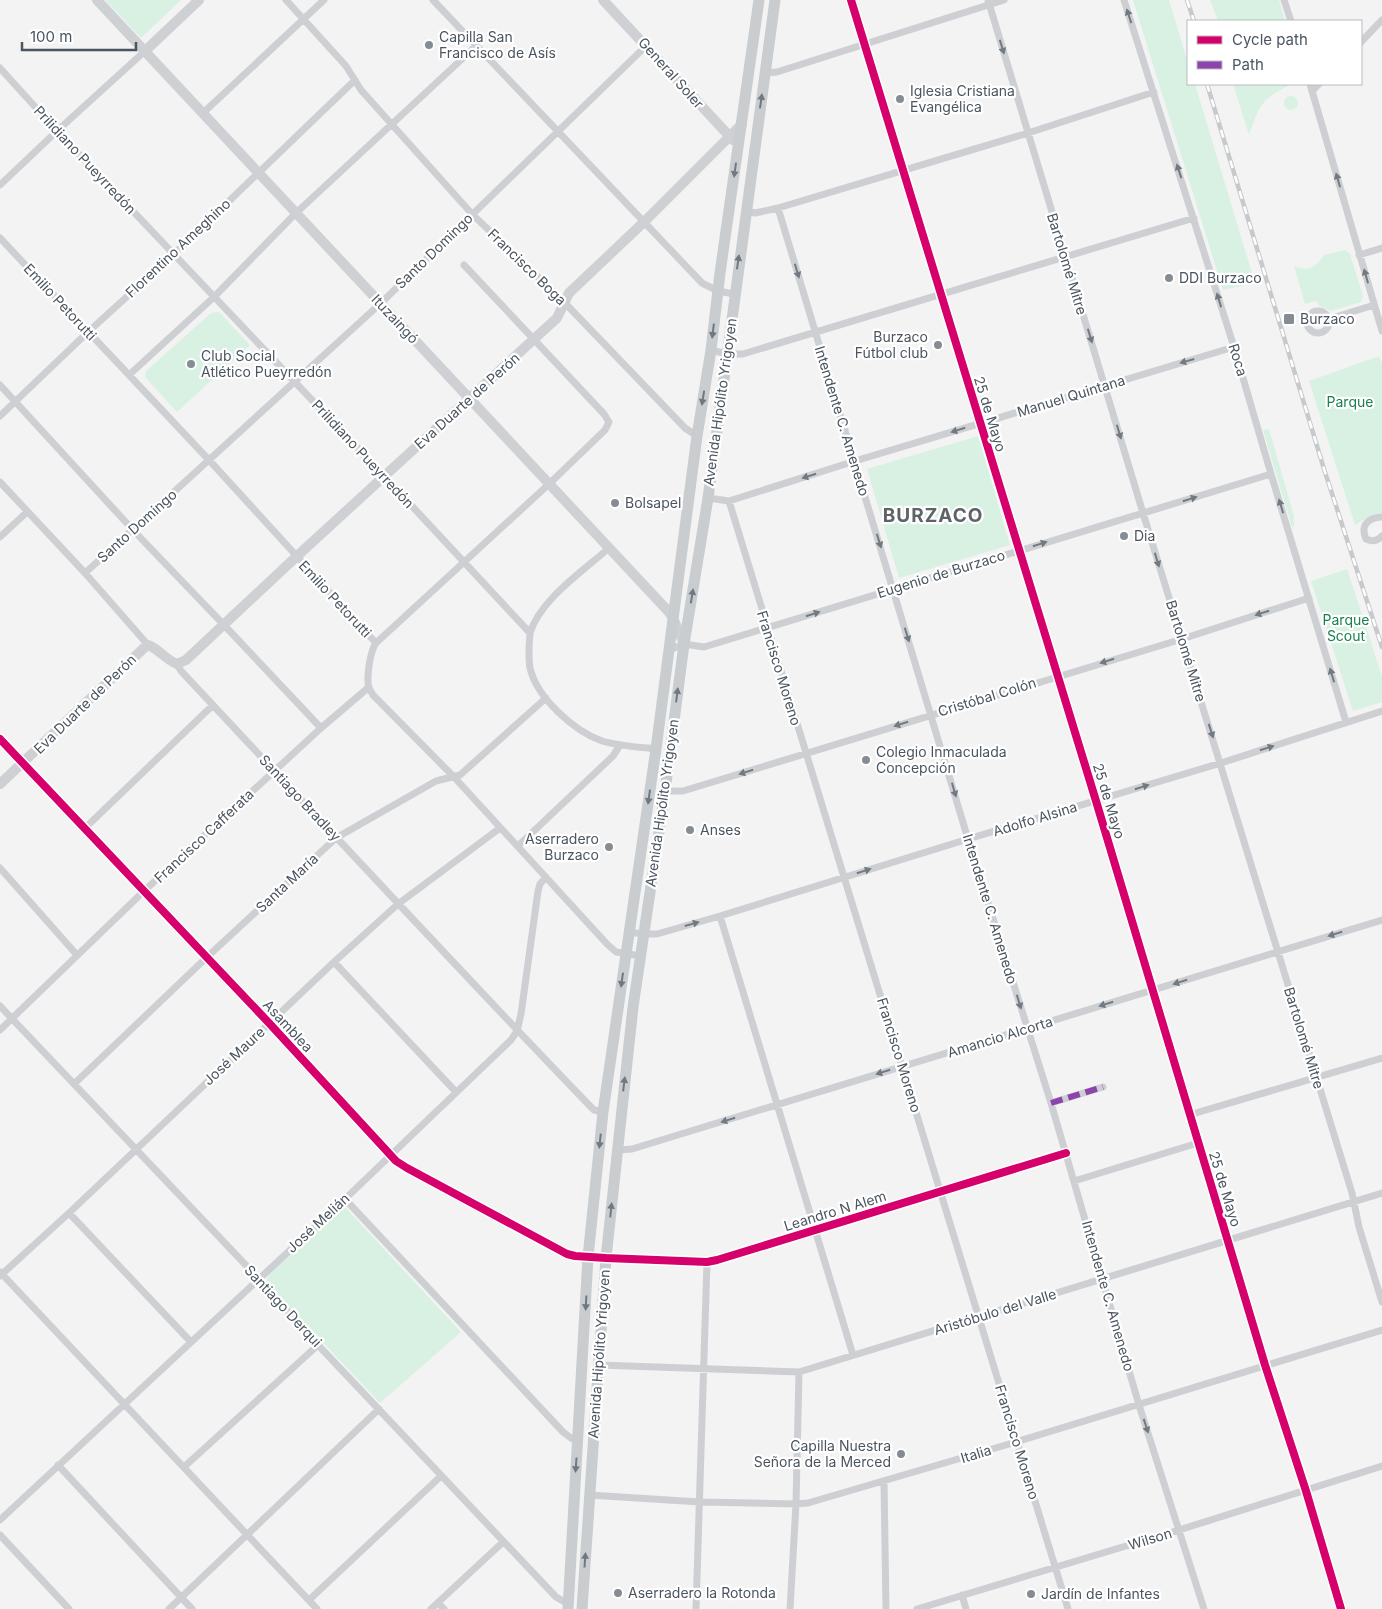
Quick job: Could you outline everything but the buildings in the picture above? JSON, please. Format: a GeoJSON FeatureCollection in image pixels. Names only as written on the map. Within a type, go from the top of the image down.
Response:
{"type":"FeatureCollection","features":[{"type":"Feature","properties":{"kind":"main road","name":"Avenida Hipólito Yrigoyen"},"geometry":{"type":"LineString","coordinates":[[568,1606],[588,1257],[603,1112],[656,749],[697,436],[711,350],[759,0]]}},
{"type":"Feature","properties":{"kind":"main road","name":"Avenida Hipólito Yrigoyen"},"geometry":{"type":"LineString","coordinates":[[582,1609],[606,1258],[633,1007],[684,644],[708,498],[775,0]]}},
{"type":"Feature","properties":{"kind":"street","name":"Ituzaingó"},"geometry":{"type":"LineString","coordinates":[[97,0],[668,611],[684,644]]}},
{"type":"Feature","properties":{"kind":"street"},"geometry":{"type":"LineString","coordinates":[[0,185],[199,0]]}},
{"type":"Feature","properties":{"kind":"street","name":"Francisco Boga"},"geometry":{"type":"LineString","coordinates":[[286,0],[346,66],[361,90],[472,214],[564,302],[685,428],[697,436]]}},
{"type":"Feature","properties":{"kind":"street"},"geometry":{"type":"LineString","coordinates":[[203,113],[324,0]]}},
{"type":"Feature","properties":{"kind":"street"},"geometry":{"type":"LineString","coordinates":[[433,0],[702,283],[718,291],[734,294]]}},
{"type":"Feature","properties":{"kind":"street","name":"General Soler"},"geometry":{"type":"LineString","coordinates":[[603,0],[739,146]]}},
{"type":"Feature","properties":{"kind":"street","name":"25 de Mayo"},"geometry":{"type":"LineString","coordinates":[[851,0],[1096,800],[1265,1365],[1306,1490],[1341,1609]]}},
{"type":"Feature","properties":{"kind":"street"},"geometry":{"type":"LineString","coordinates":[[766,73],[777,72],[989,2],[1004,0]]}},
{"type":"Feature","properties":{"kind":"street","name":"Roca"},"geometry":{"type":"LineString","coordinates":[[1124,0],[1234,347],[1346,722]]}},
{"type":"Feature","properties":{"kind":"street"},"geometry":{"type":"LineString","coordinates":[[1284,0],[1290,20]]}},
{"type":"Feature","properties":{"kind":"street","name":"Bartolomé Mitre"},"geometry":{"type":"LineString","coordinates":[[989,2],[1354,1202],[1359,1227],[1382,1302]]}},
{"type":"Feature","properties":{"kind":"street"},"geometry":{"type":"LineString","coordinates":[[1362,41],[1382,20]]}},
{"type":"Feature","properties":{"kind":"street"},"geometry":{"type":"LineString","coordinates":[[129,375],[214,296],[295,214],[476,46]]}},
{"type":"Feature","properties":{"kind":"street","name":"Santo Domingo"},"geometry":{"type":"LineString","coordinates":[[85,573],[381,303],[646,46]]}},
{"type":"Feature","properties":{"kind":"street","name":"Prilidiano Pueyrredón"},"geometry":{"type":"LineString","coordinates":[[0,68],[57,131],[530,633]]}},
{"type":"Feature","properties":{"kind":"street","name":"Florentino Ameghino"},"geometry":{"type":"LineString","coordinates":[[0,416],[88,332],[174,254],[355,80]]}},
{"type":"Feature","properties":{"kind":"street"},"geometry":{"type":"LineString","coordinates":[[1311,88],[1382,331]]}},
{"type":"Feature","properties":{"kind":"street"},"geometry":{"type":"LineString","coordinates":[[746,211],[755,213],[778,208],[1028,133],[1154,92]]}},
{"type":"Feature","properties":{"kind":"street","name":"Eva Duarte de Perón"},"geometry":{"type":"LineString","coordinates":[[177,664],[186,660],[534,339],[560,314],[569,293],[644,222],[742,124]]}},
{"type":"Feature","properties":{"kind":"street","name":"Intendente C. Amenedo"},"geometry":{"type":"LineString","coordinates":[[778,208],[932,714],[968,839],[1051,1103],[1139,1405],[1204,1609]]}},
{"type":"Feature","properties":{"kind":"street"},"geometry":{"type":"LineString","coordinates":[[711,350],[727,354],[743,354],[1194,218]]}},
{"type":"Feature","properties":{"kind":"street","name":"Emilio Petorutti"},"geometry":{"type":"LineString","coordinates":[[0,238],[209,460],[376,643],[372,648],[368,679],[369,688]]}},
{"type":"Feature","properties":{"kind":"street"},"geometry":{"type":"LineString","coordinates":[[1359,255],[1382,248]]}},
{"type":"Feature","properties":{"kind":"street"},"geometry":{"type":"LineString","coordinates":[[376,643],[549,484],[605,430],[609,422],[464,265]]}},
{"type":"Feature","properties":{"kind":"street"},"geometry":{"type":"LineString","coordinates":[[1329,318],[1374,305]]}},
{"type":"Feature","properties":{"kind":"street","name":"Manuel Quintana"},"geometry":{"type":"LineString","coordinates":[[708,498],[729,501],[855,461],[1234,347]]}},
{"type":"Feature","properties":{"kind":"street"},"geometry":{"type":"LineString","coordinates":[[0,385],[133,530],[321,728]]}},
{"type":"Feature","properties":{"kind":"street","name":"Eugenio de Burzaco"},"geometry":{"type":"LineString","coordinates":[[669,650],[684,644],[704,647],[1271,474]]}},
{"type":"Feature","properties":{"kind":"street","name":"Santiago Bradley"},"geometry":{"type":"LineString","coordinates":[[0,482],[85,573],[148,645],[177,664],[181,671],[517,1031],[594,1110],[603,1112]]}},
{"type":"Feature","properties":{"kind":"street","name":"Francisco Moreno"},"geometry":{"type":"LineString","coordinates":[[729,501],[1068,1609]]}},
{"type":"Feature","properties":{"kind":"street"},"geometry":{"type":"LineString","coordinates":[[0,537],[27,512]]}},
{"type":"Feature","properties":{"kind":"street"},"geometry":{"type":"LineString","coordinates":[[1382,517],[1367,521],[1364,526],[1366,539],[1371,541],[1378,540],[1382,536]]}},
{"type":"Feature","properties":{"kind":"street"},"geometry":{"type":"LineString","coordinates":[[609,548],[546,604],[533,623],[530,633],[529,653],[531,670],[537,686],[558,712],[590,736],[620,745],[656,749]]}},
{"type":"Feature","properties":{"kind":"street","name":"Cristóbal Colón"},"geometry":{"type":"LineString","coordinates":[[664,791],[683,791],[1182,639],[1309,598]]}},
{"type":"Feature","properties":{"kind":"street","name":"Eva Duarte de Perón"},"geometry":{"type":"LineString","coordinates":[[0,784],[148,645]]}},
{"type":"Feature","properties":{"kind":"street"},"geometry":{"type":"LineString","coordinates":[[369,688],[373,695],[454,777],[616,952],[641,956]]}},
{"type":"Feature","properties":{"kind":"street","name":"Francisco Cafferata"},"geometry":{"type":"LineString","coordinates":[[0,1030],[144,891],[321,728],[369,688]]}},
{"type":"Feature","properties":{"kind":"street","name":"Santa María"},"geometry":{"type":"LineString","coordinates":[[74,1084],[206,958],[336,838],[436,781],[454,777],[465,772],[546,698]]}},
{"type":"Feature","properties":{"kind":"street"},"geometry":{"type":"LineString","coordinates":[[84,829],[213,705]]}},
{"type":"Feature","properties":{"kind":"street","name":"Adolfo Alsina"},"geometry":{"type":"LineString","coordinates":[[629,932],[656,934],[720,916],[1221,763],[1382,711]]}},
{"type":"Feature","properties":{"kind":"street","name":"Asamblea"},"geometry":{"type":"LineString","coordinates":[[0,739],[269,1023],[390,1155],[407,1168],[567,1254],[606,1258]]}},
{"type":"Feature","properties":{"kind":"street"},"geometry":{"type":"LineString","coordinates":[[518,846],[613,756],[620,745]]}},
{"type":"Feature","properties":{"kind":"street","name":"José Maure"},"geometry":{"type":"LineString","coordinates":[[1,1274],[69,1213],[269,1023],[398,904],[500,828]]}},
{"type":"Feature","properties":{"kind":"street"},"geometry":{"type":"LineString","coordinates":[[0,868],[77,955]]}},
{"type":"Feature","properties":{"kind":"street","name":"José Melián"},"geometry":{"type":"LineString","coordinates":[[0,1520],[345,1199],[512,1040],[517,1031],[521,1014],[538,891],[540,884],[546,877]]}},
{"type":"Feature","properties":{"kind":"street"},"geometry":{"type":"LineString","coordinates":[[720,916],[853,1355]]}},
{"type":"Feature","properties":{"kind":"street","name":"Amancio Alcorta"},"geometry":{"type":"LineString","coordinates":[[617,1150],[632,1149],[1382,920]]}},
{"type":"Feature","properties":{"kind":"street"},"geometry":{"type":"LineString","coordinates":[[334,962],[456,1092]]}},
{"type":"Feature","properties":{"kind":"street","name":"Santiago Derqui"},"geometry":{"type":"LineString","coordinates":[[0,1006],[259,1279],[441,1476],[556,1597],[568,1606]]}},
{"type":"Feature","properties":{"kind":"street"},"geometry":{"type":"LineString","coordinates":[[1189,1115],[1382,1058]]}},
{"type":"Feature","properties":{"kind":"street"},"geometry":{"type":"LineString","coordinates":[[1051,1103],[1103,1087]]}},
{"type":"Feature","properties":{"kind":"street"},"geometry":{"type":"LineString","coordinates":[[1074,1181],[1198,1143]]}},
{"type":"Feature","properties":{"kind":"street","name":"Leandro N Alem"},"geometry":{"type":"LineString","coordinates":[[606,1258],[708,1262],[717,1260],[1066,1153]]}},
{"type":"Feature","properties":{"kind":"street","name":"Aristóbulo del Valle"},"geometry":{"type":"LineString","coordinates":[[599,1365],[799,1372],[1382,1193]]}},
{"type":"Feature","properties":{"kind":"street"},"geometry":{"type":"LineString","coordinates":[[345,1199],[563,1432],[577,1441]]}},
{"type":"Feature","properties":{"kind":"street"},"geometry":{"type":"LineString","coordinates":[[69,1213],[190,1342]]}},
{"type":"Feature","properties":{"kind":"street"},"geometry":{"type":"LineString","coordinates":[[696,1609],[708,1262]]}},
{"type":"Feature","properties":{"kind":"street"},"geometry":{"type":"LineString","coordinates":[[1,1274],[317,1609]]}},
{"type":"Feature","properties":{"kind":"street","name":"Italia"},"geometry":{"type":"LineString","coordinates":[[589,1495],[700,1502],[808,1503],[1139,1405],[1382,1330]]}},
{"type":"Feature","properties":{"kind":"street"},"geometry":{"type":"LineString","coordinates":[[184,1467],[318,1345]]}},
{"type":"Feature","properties":{"kind":"street"},"geometry":{"type":"LineString","coordinates":[[790,1609],[796,1504],[799,1372]]}},
{"type":"Feature","properties":{"kind":"street"},"geometry":{"type":"LineString","coordinates":[[169,1609],[379,1410]]}},
{"type":"Feature","properties":{"kind":"street"},"geometry":{"type":"LineString","coordinates":[[58,1465],[192,1609]]}},
{"type":"Feature","properties":{"kind":"street","name":"Wilson"},"geometry":{"type":"LineString","coordinates":[[917,1609],[1179,1530],[1382,1466]]}},
{"type":"Feature","properties":{"kind":"street"},"geometry":{"type":"LineString","coordinates":[[309,1600],[441,1476]]}},
{"type":"Feature","properties":{"kind":"street"},"geometry":{"type":"LineString","coordinates":[[884,1481],[886,1609]]}},
{"type":"Feature","properties":{"kind":"street"},"geometry":{"type":"LineString","coordinates":[[0,1535],[69,1609]]}},
{"type":"Feature","properties":{"kind":"street"},"geometry":{"type":"LineString","coordinates":[[431,1609],[504,1542]]}},
{"type":"Feature","properties":{"kind":"street"},"geometry":{"type":"LineString","coordinates":[[962,1595],[966,1609]]}},
{"type":"Feature","properties":{"kind":"street"},"geometry":{"type":"LineString","coordinates":[[438,1603],[444,1609]]}},
{"type":"Feature","properties":{"kind":"green space"},"geometry":{"type":"Polygon","coordinates":[[[105,0],[181,0],[141,38],[105,0]]]}},
{"type":"Feature","properties":{"kind":"green space"},"geometry":{"type":"Polygon","coordinates":[[[1133,0],[1169,0],[1187,60],[1187,85],[1195,85],[1255,283],[1223,290],[1133,0]]]}},
{"type":"Feature","properties":{"kind":"green space"},"geometry":{"type":"Polygon","coordinates":[[[1210,0],[1279,0],[1285,20],[1218,20],[1210,0]]]}},
{"type":"Feature","properties":{"kind":"green space"},"geometry":{"type":"Polygon","coordinates":[[[1233,85],[1290,85],[1263,103],[1249,135],[1233,85]]]}},
{"type":"Feature","properties":{"kind":"green space"},"geometry":{"type":"Polygon","coordinates":[[[1288,96],[1294,96],[1298,103],[1294,110],[1288,110],[1284,106],[1284,100],[1288,96]]]}},
{"type":"Feature","properties":{"kind":"green space"},"geometry":{"type":"Polygon","coordinates":[[[1345,250],[1350,254],[1363,296],[1361,302],[1331,311],[1319,306],[1316,301],[1305,304],[1294,266],[1308,269],[1315,266],[1324,255],[1345,250]]]}},
{"type":"Feature","properties":{"kind":"green space","name":"Club Social Atlético Pueyrredón"},"geometry":{"type":"Polygon","coordinates":[[[219,312],[250,345],[177,412],[145,377],[146,371],[211,313],[219,312]]]}},
{"type":"Feature","properties":{"kind":"green space","name":"Parque"},"geometry":{"type":"Polygon","coordinates":[[[1379,356],[1382,363],[1382,515],[1368,518],[1355,525],[1309,381],[1379,356]]]}},
{"type":"Feature","properties":{"kind":"green space"},"geometry":{"type":"Polygon","coordinates":[[[1269,429],[1294,516],[1294,526],[1292,527],[1263,430],[1269,429]]]}},
{"type":"Feature","properties":{"kind":"green space"},"geometry":{"type":"Polygon","coordinates":[[[978,436],[1010,545],[899,578],[867,469],[978,436]]]}},
{"type":"Feature","properties":{"kind":"green space","name":"Parque Scout"},"geometry":{"type":"Polygon","coordinates":[[[1347,569],[1382,676],[1382,702],[1353,711],[1311,581],[1347,569]]]}},
{"type":"Feature","properties":{"kind":"green space"},"geometry":{"type":"Polygon","coordinates":[[[344,1206],[461,1332],[380,1403],[266,1282],[268,1275],[344,1206]]]}},
{"type":"Feature","properties":{"kind":"railway"},"geometry":{"type":"LineString","coordinates":[[1187,0],[1194,20]]}},
{"type":"Feature","properties":{"kind":"railway"},"geometry":{"type":"LineString","coordinates":[[1207,85],[1324,469],[1382,647]]}},
{"type":"Feature","properties":{"kind":"marked path"},"geometry":{"type":"LineString","coordinates":[[1051,1103],[1103,1087]]}},
{"type":"Feature","properties":{"kind":"cycle path"},"geometry":{"type":"LineString","coordinates":[[851,0],[1096,801],[1265,1365],[1306,1491],[1341,1609]]}},
{"type":"Feature","properties":{"kind":"cycle path"},"geometry":{"type":"LineString","coordinates":[[0,739],[269,1023],[396,1161],[567,1254],[606,1258],[707,1262],[717,1260],[1066,1153]]}},
{"type":"Feature","properties":{"kind":"place","name":"Capilla San Francisco de Asís"},"geometry":{"type":"Point","coordinates":[429,45]}},
{"type":"Feature","properties":{"kind":"place","name":"Iglesia Cristiana Evangélica"},"geometry":{"type":"Point","coordinates":[900,99]}},
{"type":"Feature","properties":{"kind":"place","name":"DDI Burzaco"},"geometry":{"type":"Point","coordinates":[1169,278]}},
{"type":"Feature","properties":{"kind":"place","name":"Burzaco"},"geometry":{"type":"Point","coordinates":[1289,319]}},
{"type":"Feature","properties":{"kind":"place","name":"Burzaco Fútbol club"},"geometry":{"type":"Point","coordinates":[938,345]}},
{"type":"Feature","properties":{"kind":"place","name":"Club Social Atlético Pueyrredón"},"geometry":{"type":"Point","coordinates":[191,364]}},
{"type":"Feature","properties":{"kind":"place","name":"Bolsapel"},"geometry":{"type":"Point","coordinates":[615,503]}},
{"type":"Feature","properties":{"kind":"place","name":"Dia"},"geometry":{"type":"Point","coordinates":[1124,536]}},
{"type":"Feature","properties":{"kind":"place","name":"Colegio Inmaculada Concepción"},"geometry":{"type":"Point","coordinates":[866,760]}},
{"type":"Feature","properties":{"kind":"place","name":"Anses"},"geometry":{"type":"Point","coordinates":[690,830]}},
{"type":"Feature","properties":{"kind":"place","name":"Aserradero Burzaco"},"geometry":{"type":"Point","coordinates":[609,847]}},
{"type":"Feature","properties":{"kind":"place","name":"Capilla Nuestra Señora de la Merced"},"geometry":{"type":"Point","coordinates":[901,1454]}},
{"type":"Feature","properties":{"kind":"place","name":"Aserradero la Rotonda"},"geometry":{"type":"Point","coordinates":[618,1593]}},
{"type":"Feature","properties":{"kind":"place","name":"Jardín de Infantes"},"geometry":{"type":"Point","coordinates":[1031,1594]}},
{"type":"Feature","properties":{"kind":"district","name":"BURZACO"},"geometry":{"type":"Point","coordinates":[933,515]}}]}
